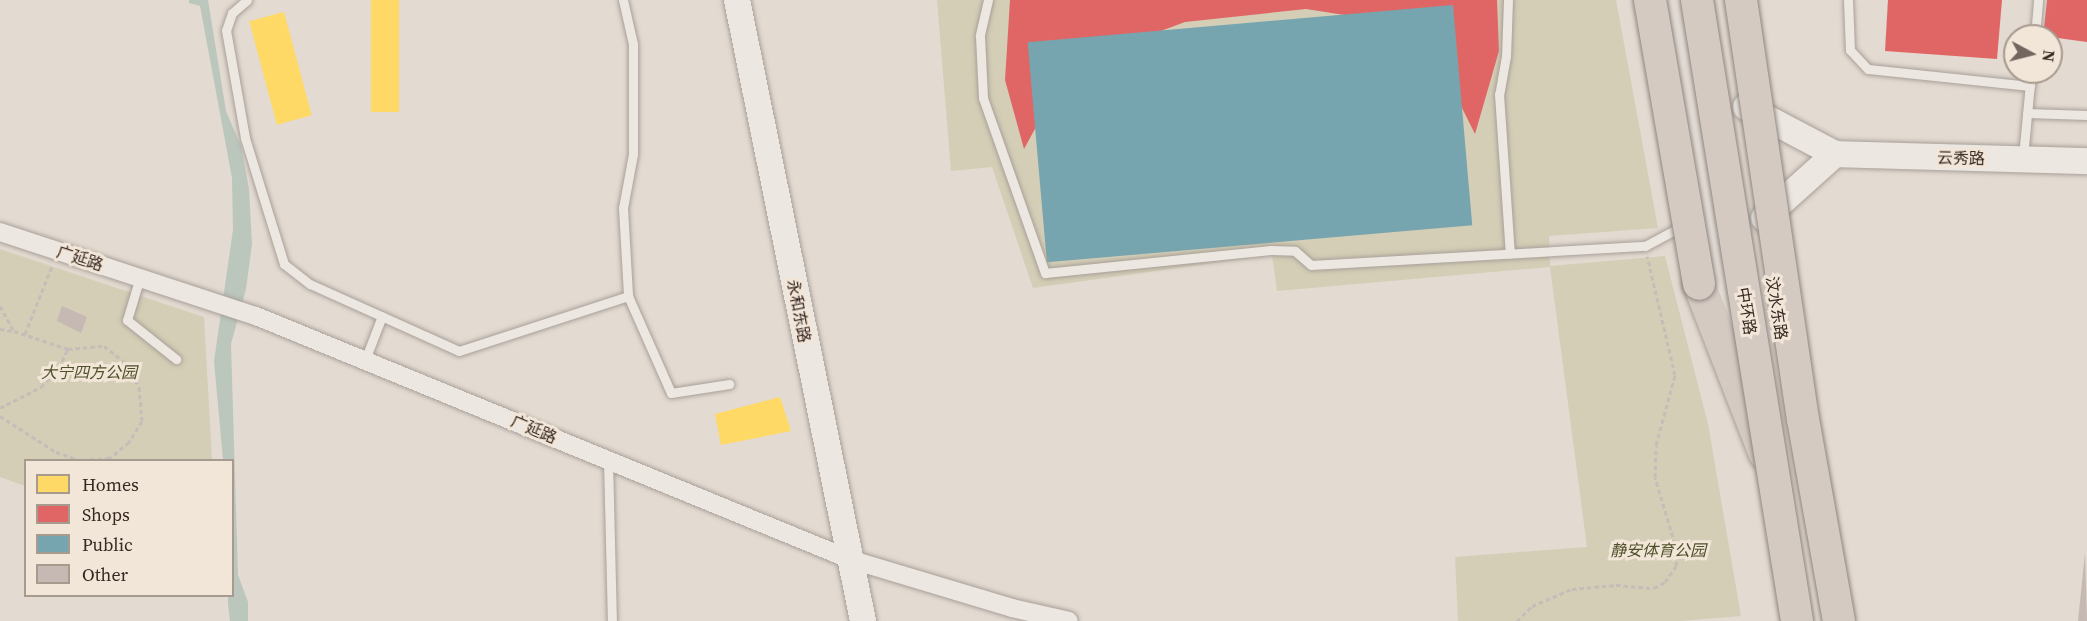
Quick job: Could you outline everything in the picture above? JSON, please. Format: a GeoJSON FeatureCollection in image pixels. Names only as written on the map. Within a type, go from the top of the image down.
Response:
{"type":"FeatureCollection","features":[{"type":"Feature","properties":{"kind":"highway"},"geometry":{"type":"LineString","coordinates":[[1650,0],[1699,284],[1774,476]]}},
{"type":"Feature","properties":{"kind":"highway","name":"中环路"},"geometry":{"type":"LineString","coordinates":[[1697,0],[1774,476],[1816,620]]}},
{"type":"Feature","properties":{"kind":"highway"},"geometry":{"type":"LineString","coordinates":[[1741,0],[1816,620]]}},
{"type":"Feature","properties":{"kind":"highway"},"geometry":{"type":"LineString","coordinates":[[1748,0],[1798,358],[1791,427]]}},
{"type":"Feature","properties":{"kind":"main road"},"geometry":{"type":"LineString","coordinates":[[1676,0],[1724,297],[1791,427]]}},
{"type":"Feature","properties":{"kind":"main road","name":"汶水东路"},"geometry":{"type":"LineString","coordinates":[[1710,0],[1791,427]]}},
{"type":"Feature","properties":{"kind":"main road","name":"汶水东路"},"geometry":{"type":"LineString","coordinates":[[1729,0],[1764,218],[1816,620]]}},
{"type":"Feature","properties":{"kind":"street","name":"永和东路"},"geometry":{"type":"LineString","coordinates":[[737,0],[863,621]]}},
{"type":"Feature","properties":{"kind":"street"},"geometry":{"type":"LineString","coordinates":[[1746,107],[1835,154],[1764,218]]}},
{"type":"Feature","properties":{"kind":"street","name":"云秀路"},"geometry":{"type":"LineString","coordinates":[[1835,154],[2087,161]]}},
{"type":"Feature","properties":{"kind":"street","name":"广延路"},"geometry":{"type":"LineString","coordinates":[[0,232],[256,316],[849,559],[1012,609],[1069,621]]}},
{"type":"Feature","properties":{"kind":"lane"},"geometry":{"type":"LineString","coordinates":[[247,0],[232,13],[226,30],[245,138],[284,264],[310,284],[459,351],[628,296]]}},
{"type":"Feature","properties":{"kind":"lane"},"geometry":{"type":"LineString","coordinates":[[623,0],[633,44],[633,154],[623,208],[628,296],[670,393],[729,384]]}},
{"type":"Feature","properties":{"kind":"lane"},"geometry":{"type":"LineString","coordinates":[[988,0],[980,36],[982,98],[1045,273],[1271,250],[1295,251],[1311,266],[1645,246],[1710,212]]}},
{"type":"Feature","properties":{"kind":"lane"},"geometry":{"type":"LineString","coordinates":[[1508,0],[1506,56],[1499,94],[1501,165],[1510,254]]}},
{"type":"Feature","properties":{"kind":"lane"},"geometry":{"type":"LineString","coordinates":[[1848,0],[1850,50],[1868,69],[2030,86],[2023,159]]}},
{"type":"Feature","properties":{"kind":"lane"},"geometry":{"type":"LineString","coordinates":[[2035,24],[2038,0]]}},
{"type":"Feature","properties":{"kind":"lane"},"geometry":{"type":"LineString","coordinates":[[2027,113],[2087,116]]}},
{"type":"Feature","properties":{"kind":"lane"},"geometry":{"type":"LineString","coordinates":[[140,277],[127,320],[176,359]]}},
{"type":"Feature","properties":{"kind":"lane"},"geometry":{"type":"LineString","coordinates":[[365,360],[382,316]]}},
{"type":"Feature","properties":{"kind":"lane"},"geometry":{"type":"LineString","coordinates":[[608,460],[612,621]]}},
{"type":"Feature","properties":{"kind":"path"},"geometry":{"type":"LineString","coordinates":[[1517,621],[1532,606],[1572,589],[1616,585],[1654,588],[1665,582],[1676,566],[1677,551],[1654,477],[1656,445],[1675,375],[1645,246]]}},
{"type":"Feature","properties":{"kind":"path"},"geometry":{"type":"LineString","coordinates":[[25,334],[58,251]]}},
{"type":"Feature","properties":{"kind":"path"},"geometry":{"type":"LineString","coordinates":[[0,306],[14,331]]}},
{"type":"Feature","properties":{"kind":"path"},"geometry":{"type":"LineString","coordinates":[[0,329],[25,334],[68,349],[104,346],[123,361],[139,387],[142,421],[129,442],[110,458],[96,459]]}},
{"type":"Feature","properties":{"kind":"path"},"geometry":{"type":"LineString","coordinates":[[0,408],[41,387],[59,368],[68,349]]}},
{"type":"Feature","properties":{"kind":"path"},"geometry":{"type":"LineString","coordinates":[[0,416],[56,452],[78,459]]}},
{"type":"Feature","properties":{"kind":"green space","name":"静安体育公园"},"geometry":{"type":"Polygon","coordinates":[[[937,0],[1616,0],[1658,228],[1549,236],[1550,266],[1665,256],[1708,424],[1741,616],[1681,621],[1458,621],[1455,557],[1587,547],[1550,267],[1277,291],[1272,255],[1033,288],[992,167],[951,171],[937,0]]]}},
{"type":"Feature","properties":{"kind":"green space","name":"大宁四方公园"},"geometry":{"type":"Polygon","coordinates":[[[0,249],[204,317],[212,459],[24,459],[24,486],[0,477],[0,249]]]}},
{"type":"Feature","properties":{"kind":"shaded area"},"geometry":{"type":"Polygon","coordinates":[[[189,0],[208,0],[226,111],[241,146],[249,189],[252,244],[246,289],[231,344],[238,575],[248,602],[248,621],[230,621],[228,597],[234,597],[234,459],[223,459],[214,361],[233,230],[232,178],[200,6],[189,3],[189,0]]]}},
{"type":"Feature","properties":{"kind":"building: Homes"},"geometry":{"type":"Polygon","coordinates":[[[371,0],[399,0],[399,112],[371,112],[371,0]]]}},
{"type":"Feature","properties":{"kind":"building: Homes"},"geometry":{"type":"Polygon","coordinates":[[[284,12],[312,115],[277,125],[249,21],[284,12]]]}},
{"type":"Feature","properties":{"kind":"building: Homes"},"geometry":{"type":"Polygon","coordinates":[[[780,397],[791,431],[721,445],[715,414],[780,397]]]}},
{"type":"Feature","properties":{"kind":"building: Shops"},"geometry":{"type":"Polygon","coordinates":[[[1010,0],[1497,0],[1499,51],[1475,134],[1433,50],[1383,21],[1306,9],[1185,22],[1078,62],[1060,83],[1024,149],[1005,80],[1010,0]]]}},
{"type":"Feature","properties":{"kind":"building: Shops"},"geometry":{"type":"Polygon","coordinates":[[[1888,0],[2002,0],[1997,59],[1885,51],[1888,0]]]}},
{"type":"Feature","properties":{"kind":"building: Shops"},"geometry":{"type":"Polygon","coordinates":[[[2047,0],[2087,0],[2087,42],[2063,39],[2063,24],[2044,24],[2047,0]]]}},
{"type":"Feature","properties":{"kind":"building: Public"},"geometry":{"type":"Polygon","coordinates":[[[1453,5],[1472,225],[1047,262],[1028,42],[1453,5]]]}},
{"type":"Feature","properties":{"kind":"building: Other"},"geometry":{"type":"Polygon","coordinates":[[[62,306],[87,317],[81,333],[57,321],[62,306]]]}},
{"type":"Feature","properties":{"kind":"building: Other"},"geometry":{"type":"Polygon","coordinates":[[[2085,553],[2087,621],[2078,621],[2085,553]]]}}]}
